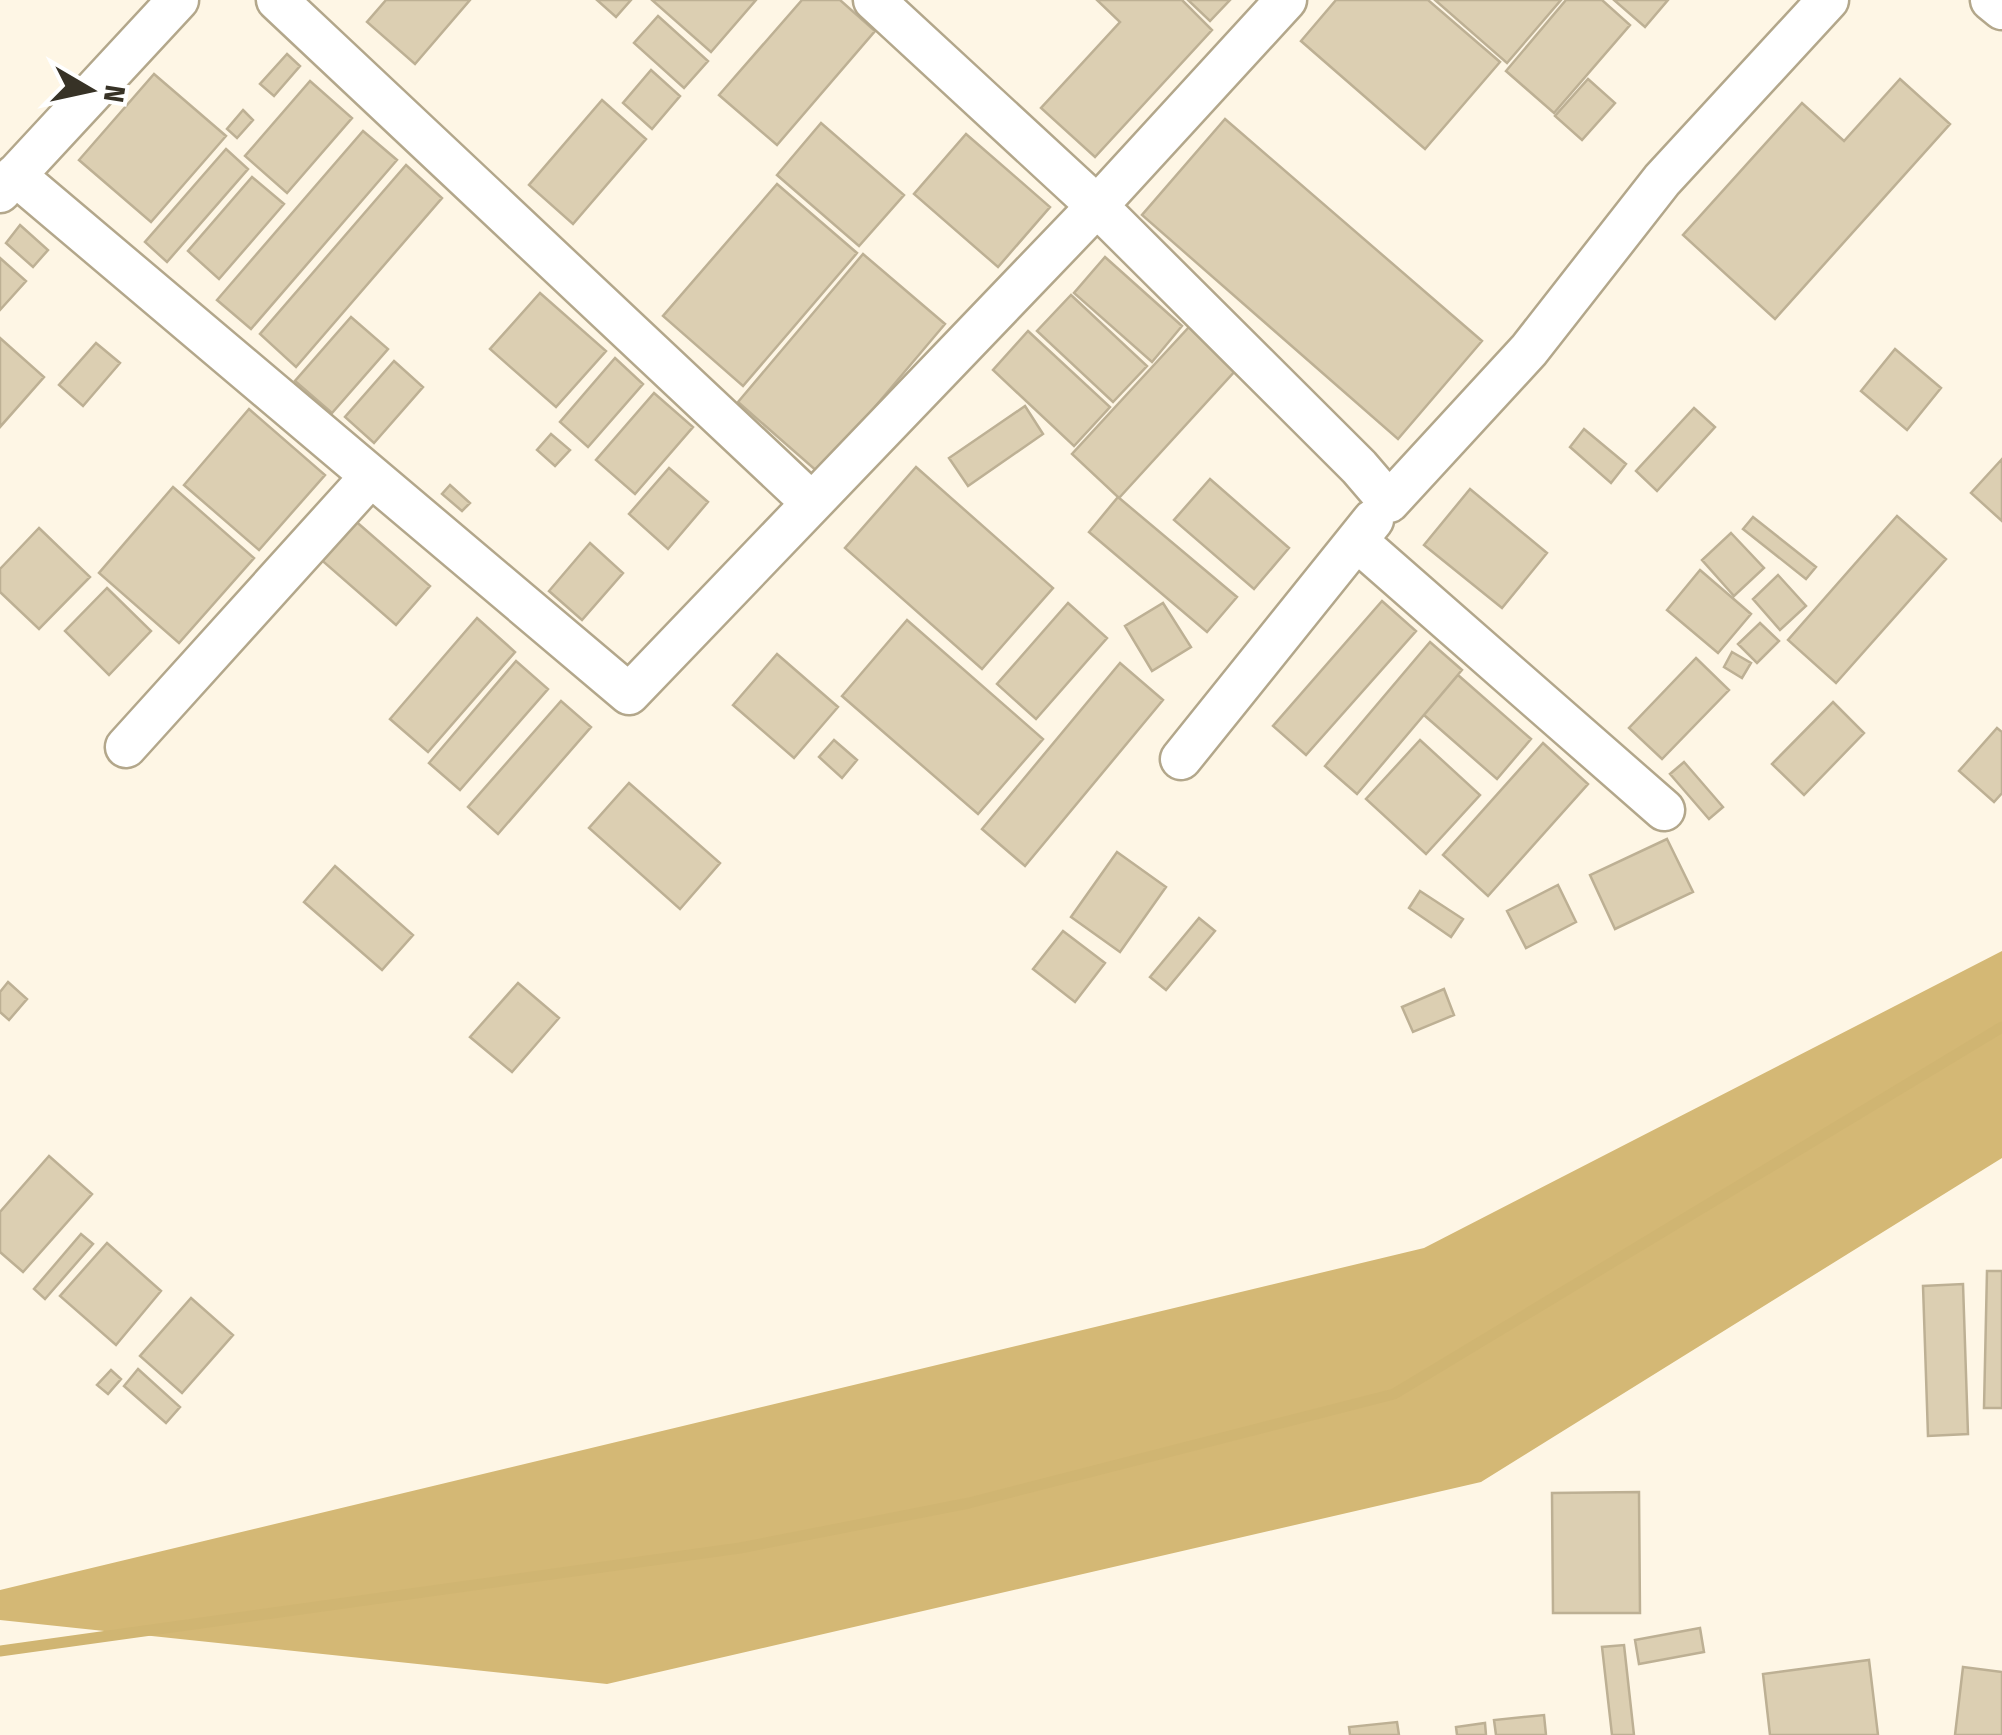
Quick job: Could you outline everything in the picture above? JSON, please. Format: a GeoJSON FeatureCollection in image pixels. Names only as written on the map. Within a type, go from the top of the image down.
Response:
{"type":"FeatureCollection","features":[{"type":"Feature","properties":{"kind":"street"},"geometry":{"type":"LineString","coordinates":[[178,0],[8,184],[371,476],[629,694],[1097,206],[1286,0]]}},
{"type":"Feature","properties":{"kind":"street"},"geometry":{"type":"LineString","coordinates":[[277,0],[812,503]]}},
{"type":"Feature","properties":{"kind":"street"},"geometry":{"type":"LineString","coordinates":[[874,0],[1097,206],[1360,468],[1389,502]]}},
{"type":"Feature","properties":{"kind":"street"},"geometry":{"type":"LineString","coordinates":[[1182,758],[1389,502],[1529,350],[1662,180],[1828,0]]}},
{"type":"Feature","properties":{"kind":"street"},"geometry":{"type":"LineString","coordinates":[[1991,0],[2002,9]]}},
{"type":"Feature","properties":{"kind":"street"},"geometry":{"type":"LineString","coordinates":[[126,747],[371,476]]}},
{"type":"Feature","properties":{"kind":"street"},"geometry":{"type":"LineString","coordinates":[[1356,541],[1664,810]]}},
{"type":"Feature","properties":{"kind":"shaded area"},"geometry":{"type":"Polygon","coordinates":[[[2002,951],[2002,1158],[1481,1482],[607,1684],[0,1620],[0,1590],[1424,1248],[2002,951]]]}},
{"type":"Feature","properties":{"kind":"building"},"geometry":{"type":"Polygon","coordinates":[[[386,0],[470,0],[415,64],[367,22],[386,0]]]}},
{"type":"Feature","properties":{"kind":"building"},"geometry":{"type":"Polygon","coordinates":[[[597,0],[631,0],[616,17],[597,0]]]}},
{"type":"Feature","properties":{"kind":"building"},"geometry":{"type":"Polygon","coordinates":[[[652,0],[756,0],[711,52],[652,0]]]}},
{"type":"Feature","properties":{"kind":"building"},"geometry":{"type":"Polygon","coordinates":[[[802,0],[840,0],[875,31],[777,145],[719,95],[802,0]]]}},
{"type":"Feature","properties":{"kind":"building"},"geometry":{"type":"Polygon","coordinates":[[[1097,0],[1182,0],[1212,30],[1095,157],[1041,108],[1120,22],[1097,0]]]}},
{"type":"Feature","properties":{"kind":"building"},"geometry":{"type":"Polygon","coordinates":[[[1188,0],[1230,0],[1210,21],[1188,0]]]}},
{"type":"Feature","properties":{"kind":"building"},"geometry":{"type":"Polygon","coordinates":[[[1336,0],[1428,0],[1500,62],[1425,149],[1301,41],[1336,0]]]}},
{"type":"Feature","properties":{"kind":"building"},"geometry":{"type":"Polygon","coordinates":[[[1435,0],[1561,0],[1507,63],[1435,0]]]}},
{"type":"Feature","properties":{"kind":"building"},"geometry":{"type":"Polygon","coordinates":[[[1566,0],[1602,0],[1630,25],[1554,113],[1506,71],[1566,0]]]}},
{"type":"Feature","properties":{"kind":"building"},"geometry":{"type":"Polygon","coordinates":[[[1614,0],[1668,0],[1645,27],[1614,0]]]}},
{"type":"Feature","properties":{"kind":"building"},"geometry":{"type":"Polygon","coordinates":[[[658,16],[708,61],[684,88],[634,43],[658,16]]]}},
{"type":"Feature","properties":{"kind":"building"},"geometry":{"type":"Polygon","coordinates":[[[287,54],[300,66],[274,96],[260,84],[287,54]]]}},
{"type":"Feature","properties":{"kind":"building"},"geometry":{"type":"Polygon","coordinates":[[[651,70],[680,96],[652,129],[623,103],[651,70]]]}},
{"type":"Feature","properties":{"kind":"building"},"geometry":{"type":"Polygon","coordinates":[[[154,74],[226,136],[151,222],[79,160],[154,74]]]}},
{"type":"Feature","properties":{"kind":"building"},"geometry":{"type":"Polygon","coordinates":[[[1588,79],[1615,103],[1582,140],[1555,116],[1588,79]]]}},
{"type":"Feature","properties":{"kind":"building"},"geometry":{"type":"Polygon","coordinates":[[[1900,79],[1950,124],[1775,319],[1683,235],[1802,103],[1844,141],[1900,79]]]}},
{"type":"Feature","properties":{"kind":"building"},"geometry":{"type":"Polygon","coordinates":[[[310,81],[352,118],[287,193],[245,156],[310,81]]]}},
{"type":"Feature","properties":{"kind":"building"},"geometry":{"type":"Polygon","coordinates":[[[602,100],[646,139],[573,224],[529,185],[602,100]]]}},
{"type":"Feature","properties":{"kind":"building"},"geometry":{"type":"Polygon","coordinates":[[[243,110],[253,120],[237,138],[227,129],[243,110]]]}},
{"type":"Feature","properties":{"kind":"building"},"geometry":{"type":"Polygon","coordinates":[[[1225,119],[1482,341],[1398,439],[1142,215],[1225,119]]]}},
{"type":"Feature","properties":{"kind":"building"},"geometry":{"type":"Polygon","coordinates":[[[821,123],[904,195],[859,246],[777,175],[821,123]]]}},
{"type":"Feature","properties":{"kind":"building"},"geometry":{"type":"Polygon","coordinates":[[[363,131],[397,160],[251,329],[217,300],[363,131]]]}},
{"type":"Feature","properties":{"kind":"building"},"geometry":{"type":"Polygon","coordinates":[[[966,134],[1050,207],[998,267],[914,194],[966,134]]]}},
{"type":"Feature","properties":{"kind":"building"},"geometry":{"type":"Polygon","coordinates":[[[226,149],[248,169],[167,262],[145,242],[226,149]]]}},
{"type":"Feature","properties":{"kind":"building"},"geometry":{"type":"Polygon","coordinates":[[[406,165],[442,198],[296,367],[260,334],[406,165]]]}},
{"type":"Feature","properties":{"kind":"building"},"geometry":{"type":"Polygon","coordinates":[[[252,177],[284,204],[219,279],[188,251],[252,177]]]}},
{"type":"Feature","properties":{"kind":"building"},"geometry":{"type":"Polygon","coordinates":[[[777,184],[857,253],[743,386],[663,316],[777,184]]]}},
{"type":"Feature","properties":{"kind":"building"},"geometry":{"type":"Polygon","coordinates":[[[20,225],[48,250],[33,267],[6,243],[20,225]]]}},
{"type":"Feature","properties":{"kind":"building"},"geometry":{"type":"Polygon","coordinates":[[[863,254],[945,324],[819,473],[738,402],[863,254]]]}},
{"type":"Feature","properties":{"kind":"building"},"geometry":{"type":"Polygon","coordinates":[[[1105,257],[1182,326],[1152,362],[1074,293],[1105,257]]]}},
{"type":"Feature","properties":{"kind":"building"},"geometry":{"type":"Polygon","coordinates":[[[0,258],[26,281],[0,310],[0,258]]]}},
{"type":"Feature","properties":{"kind":"building"},"geometry":{"type":"Polygon","coordinates":[[[540,293],[606,351],[556,407],[490,349],[540,293]]]}},
{"type":"Feature","properties":{"kind":"building"},"geometry":{"type":"Polygon","coordinates":[[[1071,295],[1147,366],[1113,402],[1037,331],[1071,295]]]}},
{"type":"Feature","properties":{"kind":"building"},"geometry":{"type":"Polygon","coordinates":[[[351,317],[388,349],[332,413],[295,381],[351,317]]]}},
{"type":"Feature","properties":{"kind":"building"},"geometry":{"type":"Polygon","coordinates":[[[1189,327],[1235,371],[1119,498],[1072,454],[1189,327]]]}},
{"type":"Feature","properties":{"kind":"building"},"geometry":{"type":"Polygon","coordinates":[[[1028,331],[1110,407],[1074,446],[993,370],[1028,331]]]}},
{"type":"Feature","properties":{"kind":"building"},"geometry":{"type":"Polygon","coordinates":[[[0,338],[44,377],[0,427],[0,338]]]}},
{"type":"Feature","properties":{"kind":"building"},"geometry":{"type":"Polygon","coordinates":[[[96,343],[120,363],[83,406],[59,385],[96,343]]]}},
{"type":"Feature","properties":{"kind":"building"},"geometry":{"type":"Polygon","coordinates":[[[1895,349],[1941,388],[1907,430],[1861,391],[1895,349]]]}},
{"type":"Feature","properties":{"kind":"building"},"geometry":{"type":"Polygon","coordinates":[[[615,358],[643,384],[588,447],[560,422],[615,358]]]}},
{"type":"Feature","properties":{"kind":"building"},"geometry":{"type":"Polygon","coordinates":[[[394,361],[423,387],[374,443],[345,417],[394,361]]]}},
{"type":"Feature","properties":{"kind":"building"},"geometry":{"type":"Polygon","coordinates":[[[654,393],[693,427],[635,494],[596,460],[654,393]]]}},
{"type":"Feature","properties":{"kind":"building"},"geometry":{"type":"Polygon","coordinates":[[[1025,406],[1043,434],[968,486],[949,458],[1025,406]]]}},
{"type":"Feature","properties":{"kind":"building"},"geometry":{"type":"Polygon","coordinates":[[[1694,408],[1715,427],[1657,491],[1636,471],[1694,408]]]}},
{"type":"Feature","properties":{"kind":"building"},"geometry":{"type":"Polygon","coordinates":[[[249,409],[325,475],[259,550],[184,485],[249,409]]]}},
{"type":"Feature","properties":{"kind":"building"},"geometry":{"type":"Polygon","coordinates":[[[1584,429],[1626,464],[1611,483],[1570,447],[1584,429]]]}},
{"type":"Feature","properties":{"kind":"building"},"geometry":{"type":"Polygon","coordinates":[[[551,434],[570,450],[555,466],[537,450],[551,434]]]}},
{"type":"Feature","properties":{"kind":"building"},"geometry":{"type":"Polygon","coordinates":[[[2002,459],[2002,521],[1971,493],[2002,459]]]}},
{"type":"Feature","properties":{"kind":"building"},"geometry":{"type":"Polygon","coordinates":[[[916,467],[1053,588],[982,669],[845,548],[916,467]]]}},
{"type":"Feature","properties":{"kind":"building"},"geometry":{"type":"Polygon","coordinates":[[[669,468],[708,502],[668,549],[629,514],[669,468]]]}},
{"type":"Feature","properties":{"kind":"building"},"geometry":{"type":"Polygon","coordinates":[[[1210,479],[1289,548],[1254,589],[1174,520],[1210,479]]]}},
{"type":"Feature","properties":{"kind":"building"},"geometry":{"type":"Polygon","coordinates":[[[450,485],[470,503],[462,511],[442,494],[450,485]]]}},
{"type":"Feature","properties":{"kind":"building"},"geometry":{"type":"Polygon","coordinates":[[[173,487],[254,558],[179,643],[99,573],[173,487]]]}},
{"type":"Feature","properties":{"kind":"building"},"geometry":{"type":"Polygon","coordinates":[[[1470,489],[1547,553],[1502,608],[1424,545],[1470,489]]]}},
{"type":"Feature","properties":{"kind":"building"},"geometry":{"type":"Polygon","coordinates":[[[1118,497],[1237,597],[1207,632],[1089,532],[1118,497]]]}},
{"type":"Feature","properties":{"kind":"building"},"geometry":{"type":"Polygon","coordinates":[[[1897,516],[1946,559],[1836,683],[1788,640],[1897,516]]]}},
{"type":"Feature","properties":{"kind":"building"},"geometry":{"type":"Polygon","coordinates":[[[1753,517],[1816,567],[1806,579],[1743,529],[1753,517]]]}},
{"type":"Feature","properties":{"kind":"building"},"geometry":{"type":"Polygon","coordinates":[[[352,518],[430,586],[396,625],[318,557],[352,518]]]}},
{"type":"Feature","properties":{"kind":"building"},"geometry":{"type":"Polygon","coordinates":[[[39,528],[90,577],[39,629],[0,592],[0,569],[39,528]]]}},
{"type":"Feature","properties":{"kind":"building"},"geometry":{"type":"Polygon","coordinates":[[[1731,533],[1764,568],[1734,596],[1702,560],[1731,533]]]}},
{"type":"Feature","properties":{"kind":"building"},"geometry":{"type":"Polygon","coordinates":[[[590,543],[623,573],[582,620],[549,591],[590,543]]]}},
{"type":"Feature","properties":{"kind":"building"},"geometry":{"type":"Polygon","coordinates":[[[1700,570],[1751,614],[1718,653],[1667,610],[1700,570]]]}},
{"type":"Feature","properties":{"kind":"building"},"geometry":{"type":"Polygon","coordinates":[[[1778,575],[1806,606],[1780,630],[1753,599],[1778,575]]]}},
{"type":"Feature","properties":{"kind":"building"},"geometry":{"type":"Polygon","coordinates":[[[107,588],[151,631],[109,675],[65,631],[107,588]]]}},
{"type":"Feature","properties":{"kind":"building"},"geometry":{"type":"Polygon","coordinates":[[[1382,601],[1416,631],[1306,755],[1273,726],[1382,601]]]}},
{"type":"Feature","properties":{"kind":"building"},"geometry":{"type":"Polygon","coordinates":[[[1068,603],[1107,638],[1036,719],[997,684],[1068,603]]]}},
{"type":"Feature","properties":{"kind":"building"},"geometry":{"type":"Polygon","coordinates":[[[1163,603],[1191,647],[1152,671],[1125,626],[1163,603]]]}},
{"type":"Feature","properties":{"kind":"building"},"geometry":{"type":"Polygon","coordinates":[[[477,618],[515,652],[428,752],[390,719],[477,618]]]}},
{"type":"Feature","properties":{"kind":"building"},"geometry":{"type":"Polygon","coordinates":[[[907,620],[1043,739],[978,814],[842,696],[907,620]]]}},
{"type":"Feature","properties":{"kind":"building"},"geometry":{"type":"Polygon","coordinates":[[[1760,623],[1779,641],[1757,663],[1738,644],[1760,623]]]}},
{"type":"Feature","properties":{"kind":"building"},"geometry":{"type":"Polygon","coordinates":[[[1430,642],[1462,670],[1357,794],[1325,766],[1430,642]]]}},
{"type":"Feature","properties":{"kind":"building"},"geometry":{"type":"Polygon","coordinates":[[[1732,652],[1751,663],[1742,678],[1724,667],[1732,652]]]}},
{"type":"Feature","properties":{"kind":"building"},"geometry":{"type":"Polygon","coordinates":[[[777,654],[838,707],[794,758],[733,705],[777,654]]]}},
{"type":"Feature","properties":{"kind":"building"},"geometry":{"type":"Polygon","coordinates":[[[1696,658],[1729,690],[1662,759],[1629,728],[1696,658]]]}},
{"type":"Feature","properties":{"kind":"building"},"geometry":{"type":"Polygon","coordinates":[[[516,661],[548,689],[460,790],[429,763],[516,661]]]}},
{"type":"Feature","properties":{"kind":"building"},"geometry":{"type":"Polygon","coordinates":[[[1120,663],[1163,700],[1025,866],[982,829],[1120,663]]]}},
{"type":"Feature","properties":{"kind":"building"},"geometry":{"type":"Polygon","coordinates":[[[1458,675],[1531,739],[1497,779],[1424,715],[1458,675]]]}},
{"type":"Feature","properties":{"kind":"building"},"geometry":{"type":"Polygon","coordinates":[[[561,701],[591,727],[498,834],[468,807],[561,701]]]}},
{"type":"Feature","properties":{"kind":"building"},"geometry":{"type":"Polygon","coordinates":[[[1833,702],[1864,733],[1804,795],[1772,764],[1833,702]]]}},
{"type":"Feature","properties":{"kind":"building"},"geometry":{"type":"Polygon","coordinates":[[[1997,728],[2002,732],[2002,793],[1994,802],[1959,771],[1997,728]]]}},
{"type":"Feature","properties":{"kind":"building"},"geometry":{"type":"Polygon","coordinates":[[[834,740],[857,760],[842,778],[819,757],[834,740]]]}},
{"type":"Feature","properties":{"kind":"building"},"geometry":{"type":"Polygon","coordinates":[[[1420,740],[1480,795],[1426,854],[1366,799],[1420,740]]]}},
{"type":"Feature","properties":{"kind":"building"},"geometry":{"type":"Polygon","coordinates":[[[1543,743],[1588,784],[1488,896],[1443,855],[1543,743]]]}},
{"type":"Feature","properties":{"kind":"building"},"geometry":{"type":"Polygon","coordinates":[[[1684,762],[1723,807],[1709,819],[1670,774],[1684,762]]]}},
{"type":"Feature","properties":{"kind":"building"},"geometry":{"type":"Polygon","coordinates":[[[629,783],[720,863],[680,909],[589,828],[629,783]]]}},
{"type":"Feature","properties":{"kind":"building"},"geometry":{"type":"Polygon","coordinates":[[[1667,839],[1693,892],[1615,929],[1590,875],[1667,839]]]}},
{"type":"Feature","properties":{"kind":"building"},"geometry":{"type":"Polygon","coordinates":[[[1117,852],[1166,887],[1120,952],[1071,917],[1117,852]]]}},
{"type":"Feature","properties":{"kind":"building"},"geometry":{"type":"Polygon","coordinates":[[[335,866],[413,935],[382,970],[304,902],[335,866]]]}},
{"type":"Feature","properties":{"kind":"building"},"geometry":{"type":"Polygon","coordinates":[[[1558,885],[1576,922],[1526,948],[1507,911],[1558,885]]]}},
{"type":"Feature","properties":{"kind":"building"},"geometry":{"type":"Polygon","coordinates":[[[1420,891],[1463,919],[1451,937],[1409,908],[1420,891]]]}},
{"type":"Feature","properties":{"kind":"building"},"geometry":{"type":"Polygon","coordinates":[[[1199,918],[1215,931],[1166,990],[1150,977],[1199,918]]]}},
{"type":"Feature","properties":{"kind":"building"},"geometry":{"type":"Polygon","coordinates":[[[1063,931],[1105,963],[1075,1002],[1033,969],[1063,931]]]}},
{"type":"Feature","properties":{"kind":"building"},"geometry":{"type":"Polygon","coordinates":[[[8,982],[27,999],[9,1020],[0,1012],[0,992],[8,982]]]}},
{"type":"Feature","properties":{"kind":"building"},"geometry":{"type":"Polygon","coordinates":[[[518,983],[559,1018],[512,1072],[470,1037],[518,983]]]}},
{"type":"Feature","properties":{"kind":"building"},"geometry":{"type":"Polygon","coordinates":[[[1444,989],[1454,1015],[1413,1032],[1402,1007],[1444,989]]]}},
{"type":"Feature","properties":{"kind":"building"},"geometry":{"type":"Polygon","coordinates":[[[49,1156],[92,1194],[23,1272],[0,1252],[0,1212],[49,1156]]]}},
{"type":"Feature","properties":{"kind":"building"},"geometry":{"type":"Polygon","coordinates":[[[81,1234],[93,1244],[45,1299],[34,1289],[81,1234]]]}},
{"type":"Feature","properties":{"kind":"building"},"geometry":{"type":"Polygon","coordinates":[[[107,1243],[161,1291],[116,1345],[60,1296],[107,1243]]]}},
{"type":"Feature","properties":{"kind":"building"},"geometry":{"type":"Polygon","coordinates":[[[1987,1271],[2002,1271],[2002,1408],[1984,1408],[1987,1271]]]}},
{"type":"Feature","properties":{"kind":"building"},"geometry":{"type":"Polygon","coordinates":[[[1963,1284],[1968,1434],[1928,1436],[1923,1286],[1963,1284]]]}},
{"type":"Feature","properties":{"kind":"building"},"geometry":{"type":"Polygon","coordinates":[[[191,1298],[233,1335],[182,1393],[140,1356],[191,1298]]]}},
{"type":"Feature","properties":{"kind":"building"},"geometry":{"type":"Polygon","coordinates":[[[138,1369],[180,1407],[166,1423],[124,1386],[138,1369]]]}},
{"type":"Feature","properties":{"kind":"building"},"geometry":{"type":"Polygon","coordinates":[[[111,1370],[121,1379],[108,1394],[97,1385],[111,1370]]]}},
{"type":"Feature","properties":{"kind":"building"},"geometry":{"type":"Polygon","coordinates":[[[1639,1492],[1640,1613],[1553,1613],[1552,1493],[1639,1492]]]}},
{"type":"Feature","properties":{"kind":"building"},"geometry":{"type":"Polygon","coordinates":[[[1700,1628],[1704,1652],[1639,1664],[1635,1640],[1700,1628]]]}},
{"type":"Feature","properties":{"kind":"building"},"geometry":{"type":"Polygon","coordinates":[[[1624,1645],[1634,1735],[1612,1735],[1602,1647],[1624,1645]]]}},
{"type":"Feature","properties":{"kind":"building"},"geometry":{"type":"Polygon","coordinates":[[[1869,1660],[1878,1735],[1770,1735],[1763,1674],[1869,1660]]]}},
{"type":"Feature","properties":{"kind":"building"},"geometry":{"type":"Polygon","coordinates":[[[1963,1667],[2002,1672],[2002,1735],[1955,1735],[1963,1667]]]}},
{"type":"Feature","properties":{"kind":"building"},"geometry":{"type":"Polygon","coordinates":[[[1544,1715],[1546,1735],[1496,1735],[1494,1720],[1544,1715]]]}},
{"type":"Feature","properties":{"kind":"building"},"geometry":{"type":"Polygon","coordinates":[[[1397,1722],[1399,1735],[1350,1735],[1349,1727],[1397,1722]]]}},
{"type":"Feature","properties":{"kind":"building"},"geometry":{"type":"Polygon","coordinates":[[[1485,1723],[1486,1735],[1457,1735],[1456,1727],[1485,1723]]]}},
{"type":"Feature","properties":{"kind":"waterway"},"geometry":{"type":"LineString","coordinates":[[0,1651],[740,1548],[969,1503],[1394,1394],[2002,1027]]}}]}
